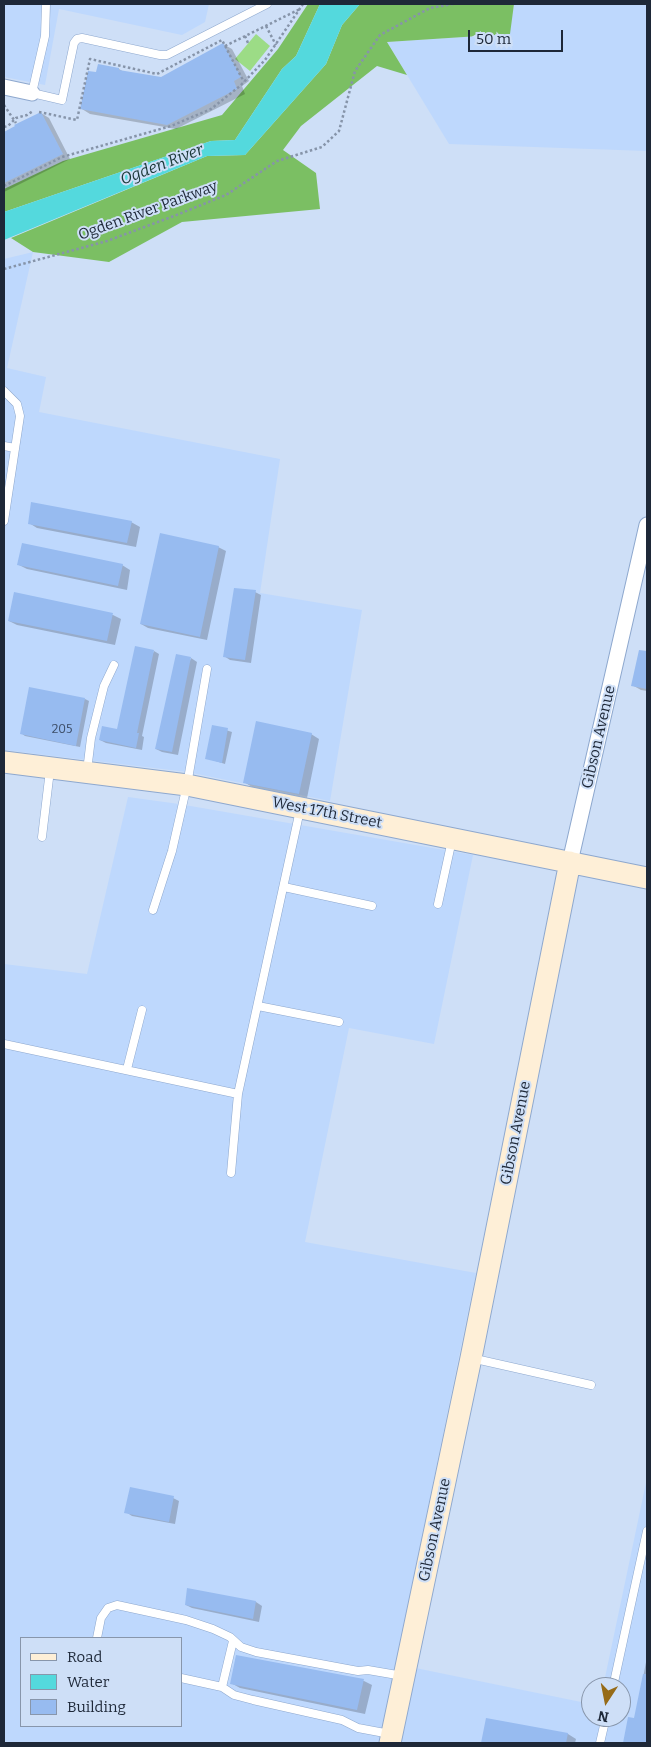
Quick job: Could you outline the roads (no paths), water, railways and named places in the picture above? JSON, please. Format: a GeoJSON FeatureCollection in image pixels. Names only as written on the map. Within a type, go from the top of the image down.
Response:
{"type":"FeatureCollection","features":[{"type":"Feature","properties":{"kind":"street"},"geometry":{"type":"LineString","coordinates":[[4,87],[32,93]]}},
{"type":"Feature","properties":{"kind":"street","name":"Gibson Avenue"},"geometry":{"type":"LineString","coordinates":[[391,1739],[471,1358],[570,862],[647,524]]}},
{"type":"Feature","properties":{"kind":"street","name":"West 17th Street"},"geometry":{"type":"LineString","coordinates":[[4,762],[187,785],[647,878]]}},
{"type":"Feature","properties":{"kind":"lane"},"geometry":{"type":"LineString","coordinates":[[46,4],[45,36],[32,93],[62,100],[74,43],[77,39],[167,55],[267,4]]}},
{"type":"Feature","properties":{"kind":"lane"},"geometry":{"type":"LineString","coordinates":[[4,391],[17,404],[20,416],[4,517]]}},
{"type":"Feature","properties":{"kind":"lane"},"geometry":{"type":"LineString","coordinates":[[4,446],[15,448]]}},
{"type":"Feature","properties":{"kind":"lane"},"geometry":{"type":"LineString","coordinates":[[87,773],[91,738],[97,712],[104,686],[114,665]]}},
{"type":"Feature","properties":{"kind":"lane"},"geometry":{"type":"LineString","coordinates":[[153,910],[172,851],[187,785],[207,669]]}},
{"type":"Feature","properties":{"kind":"lane"},"geometry":{"type":"LineString","coordinates":[[42,837],[50,768]]}},
{"type":"Feature","properties":{"kind":"lane"},"geometry":{"type":"LineString","coordinates":[[231,1173],[238,1094],[300,808]]}},
{"type":"Feature","properties":{"kind":"lane"},"geometry":{"type":"LineString","coordinates":[[438,904],[452,838]]}},
{"type":"Feature","properties":{"kind":"lane"},"geometry":{"type":"LineString","coordinates":[[284,887],[372,906]]}},
{"type":"Feature","properties":{"kind":"lane"},"geometry":{"type":"LineString","coordinates":[[258,1006],[339,1022]]}},
{"type":"Feature","properties":{"kind":"lane"},"geometry":{"type":"LineString","coordinates":[[127,1069],[142,1010]]}},
{"type":"Feature","properties":{"kind":"lane"},"geometry":{"type":"LineString","coordinates":[[4,1044],[238,1094]]}},
{"type":"Feature","properties":{"kind":"lane"},"geometry":{"type":"LineString","coordinates":[[471,1358],[591,1385]]}},
{"type":"Feature","properties":{"kind":"lane"},"geometry":{"type":"LineString","coordinates":[[614,1677],[647,1531]]}},
{"type":"Feature","properties":{"kind":"lane"},"geometry":{"type":"LineString","coordinates":[[97,1637],[101,1618],[108,1608],[117,1606],[186,1620],[213,1629],[230,1637],[241,1647],[256,1652],[358,1671],[368,1670],[404,1676]]}},
{"type":"Feature","properties":{"kind":"lane"},"geometry":{"type":"LineString","coordinates":[[222,1687],[233,1641]]}},
{"type":"Feature","properties":{"kind":"lane"},"geometry":{"type":"LineString","coordinates":[[182,1678],[222,1687],[234,1695],[342,1720],[358,1728],[391,1739]]}},
{"type":"Feature","properties":{"kind":"lane"},"geometry":{"type":"LineString","coordinates":[[600,1743],[604,1727]]}},
{"type":"Feature","properties":{"kind":"water","name":"Ogden River"},"geometry":{"type":"Polygon","coordinates":[[[320,4],[360,4],[342,25],[326,64],[245,155],[207,156],[4,240],[4,212],[211,141],[235,140],[282,69],[296,56],[320,4]]]}}]}
